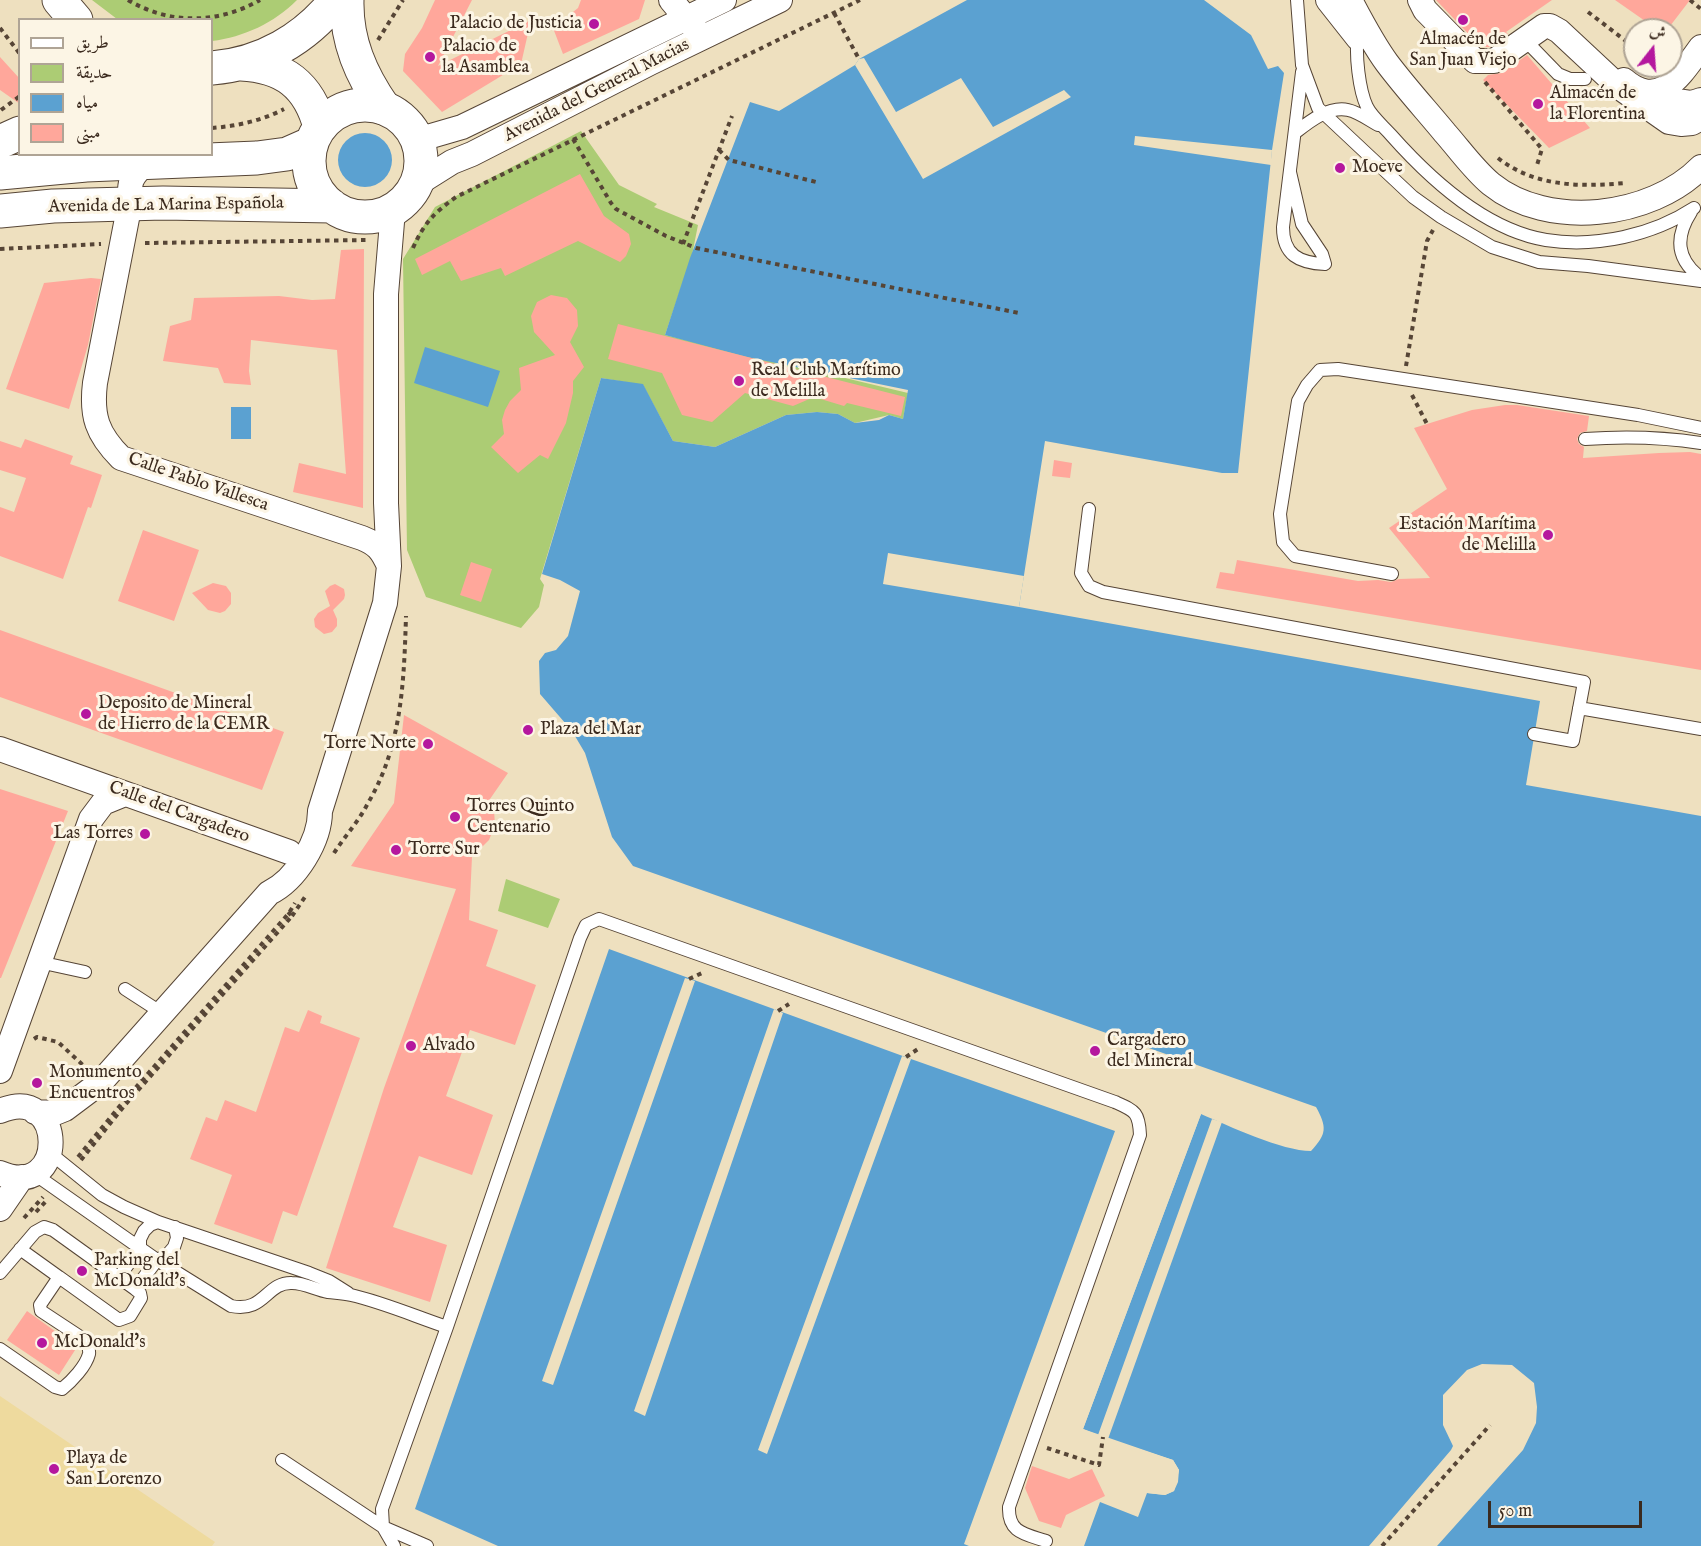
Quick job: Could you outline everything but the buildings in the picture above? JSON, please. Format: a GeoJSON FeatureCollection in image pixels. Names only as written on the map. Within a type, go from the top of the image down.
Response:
{"type":"FeatureCollection","features":[{"type":"Feature","properties":{"kind":"main road"},"geometry":{"type":"LineString","coordinates":[[226,66],[270,54],[296,38],[320,19],[336,0]]}},
{"type":"Feature","properties":{"kind":"main road"},"geometry":{"type":"LineString","coordinates":[[346,0],[348,24],[358,64],[369,87],[384,108]]}},
{"type":"Feature","properties":{"kind":"main road"},"geometry":{"type":"LineString","coordinates":[[0,172],[86,165],[272,157],[287,154],[316,135],[336,113],[356,106],[370,105],[384,108],[397,115],[408,124],[416,136],[421,152],[421,168],[417,184],[407,199],[393,210],[378,216],[362,217],[346,214],[332,206],[320,194],[312,178],[309,160],[316,135],[316,111],[308,96],[295,82],[279,71],[261,65],[226,66]]}},
{"type":"Feature","properties":{"kind":"main road"},"geometry":{"type":"LineString","coordinates":[[0,142],[18,134]]}},
{"type":"Feature","properties":{"kind":"main road","name":"Avenida de La Marina Española"},"geometry":{"type":"LineString","coordinates":[[0,211],[130,203],[332,206]]}},
{"type":"Feature","properties":{"kind":"street"},"geometry":{"type":"LineString","coordinates":[[671,0],[702,38]]}},
{"type":"Feature","properties":{"kind":"street","name":"Avenida del General Macias"},"geometry":{"type":"LineString","coordinates":[[416,136],[431,136],[462,127],[724,0]]}},
{"type":"Feature","properties":{"kind":"street","name":"Avenida del General Macias"},"geometry":{"type":"LineString","coordinates":[[417,184],[452,162],[780,0]]}},
{"type":"Feature","properties":{"kind":"street"},"geometry":{"type":"LineString","coordinates":[[1328,0],[1359,30],[1469,162],[1491,184],[1510,195],[1531,204],[1574,213],[1617,209],[1658,197],[1677,187],[1701,167]]}},
{"type":"Feature","properties":{"kind":"street"},"geometry":{"type":"LineString","coordinates":[[1350,0],[1359,30]]}},
{"type":"Feature","properties":{"kind":"street"},"geometry":{"type":"LineString","coordinates":[[1420,0],[1425,10],[1475,61],[1494,61],[1544,26],[1555,28],[1564,25],[1572,27],[1626,82],[1636,89],[1649,92],[1662,90],[1672,84],[1701,47]]}},
{"type":"Feature","properties":{"kind":"street"},"geometry":{"type":"LineString","coordinates":[[1555,28],[1619,87],[1690,111]]}},
{"type":"Feature","properties":{"kind":"street"},"geometry":{"type":"LineString","coordinates":[[1469,162],[1537,195],[1567,202],[1598,203],[1639,195],[1658,187],[1676,177],[1701,154]]}},
{"type":"Feature","properties":{"kind":"street","name":"Calle Pablo Vallesca"},"geometry":{"type":"LineString","coordinates":[[146,163],[130,180],[130,203],[95,383],[93,405],[98,426],[106,443],[121,458],[362,537],[375,543],[382,550],[389,566]]}},
{"type":"Feature","properties":{"kind":"street"},"geometry":{"type":"LineString","coordinates":[[35,1112],[55,1113],[65,1109],[101,1082],[269,893],[287,880],[308,850],[318,829],[320,811],[385,603],[389,566],[386,502],[386,294],[393,210]]}},
{"type":"Feature","properties":{"kind":"street","name":"Calle del Cargadero"},"geometry":{"type":"LineString","coordinates":[[0,749],[289,852]]}},
{"type":"Feature","properties":{"kind":"street"},"geometry":{"type":"LineString","coordinates":[[69,774],[85,801],[91,819]]}},
{"type":"Feature","properties":{"kind":"street"},"geometry":{"type":"LineString","coordinates":[[0,1071],[91,819],[103,803],[125,794]]}},
{"type":"Feature","properties":{"kind":"street"},"geometry":{"type":"LineString","coordinates":[[269,893],[273,879],[289,852],[308,823],[320,811]]}},
{"type":"Feature","properties":{"kind":"street"},"geometry":{"type":"LineString","coordinates":[[0,1209],[18,1174],[40,1168],[51,1147],[89,1108],[100,1090],[101,1082]]}},
{"type":"Feature","properties":{"kind":"street"},"geometry":{"type":"LineString","coordinates":[[0,1111],[16,1107],[35,1112],[50,1130],[51,1147]]}},
{"type":"Feature","properties":{"kind":"lane"},"geometry":{"type":"LineString","coordinates":[[1290,172],[1302,224],[1322,254],[1325,264],[1311,263],[1297,258],[1288,250],[1283,239],[1290,172],[1296,132],[1302,64],[1297,0]]}},
{"type":"Feature","properties":{"kind":"lane"},"geometry":{"type":"LineString","coordinates":[[1359,30],[1356,58],[1367,107],[1431,177],[1501,224],[1546,240],[1590,242],[1630,235],[1659,226],[1677,219],[1698,206]]}},
{"type":"Feature","properties":{"kind":"lane"},"geometry":{"type":"LineString","coordinates":[[1525,40],[1558,74],[1570,80],[1584,79]]}},
{"type":"Feature","properties":{"kind":"lane"},"geometry":{"type":"LineString","coordinates":[[1302,64],[1322,114],[1413,197],[1441,217],[1492,247],[1539,262],[1701,280]]}},
{"type":"Feature","properties":{"kind":"lane"},"geometry":{"type":"LineString","coordinates":[[1296,132],[1322,114],[1347,109],[1387,130]]}},
{"type":"Feature","properties":{"kind":"lane"},"geometry":{"type":"LineString","coordinates":[[1698,206],[1682,226],[1680,249],[1689,269],[1701,280]]}},
{"type":"Feature","properties":{"kind":"lane"},"geometry":{"type":"LineString","coordinates":[[1392,574],[1295,556],[1283,542],[1280,514],[1298,401],[1320,370],[1338,369],[1638,415],[1701,428]]}},
{"type":"Feature","properties":{"kind":"lane"},"geometry":{"type":"LineString","coordinates":[[1586,439],[1672,438],[1701,443]]}},
{"type":"Feature","properties":{"kind":"lane"},"geometry":{"type":"LineString","coordinates":[[1089,509],[1081,573],[1089,586],[1103,592],[1584,682],[1573,741],[1534,734]]}},
{"type":"Feature","properties":{"kind":"lane"},"geometry":{"type":"LineString","coordinates":[[1579,708],[1701,729]]}},
{"type":"Feature","properties":{"kind":"lane"},"geometry":{"type":"LineString","coordinates":[[394,1546],[383,1527],[382,1509],[580,938],[586,925],[599,919],[1115,1102],[1131,1109],[1140,1119],[1140,1135],[1012,1498],[1009,1520],[1020,1532],[1046,1541]]}},
{"type":"Feature","properties":{"kind":"lane"},"geometry":{"type":"LineString","coordinates":[[39,962],[85,972]]}},
{"type":"Feature","properties":{"kind":"lane"},"geometry":{"type":"LineString","coordinates":[[125,989],[162,1013]]}},
{"type":"Feature","properties":{"kind":"lane"},"geometry":{"type":"LineString","coordinates":[[51,1147],[72,1171],[114,1202],[158,1222],[309,1273],[329,1281],[352,1295]]}},
{"type":"Feature","properties":{"kind":"lane"},"geometry":{"type":"LineString","coordinates":[[18,1174],[55,1191],[157,1260],[231,1306],[239,1308],[251,1306],[261,1302],[274,1288],[291,1282],[327,1292],[352,1295],[447,1327]]}},
{"type":"Feature","properties":{"kind":"lane"},"geometry":{"type":"LineString","coordinates":[[119,1278],[140,1248],[140,1239],[144,1231],[150,1225],[158,1222]]}},
{"type":"Feature","properties":{"kind":"lane"},"geometry":{"type":"LineString","coordinates":[[0,1273],[20,1249],[35,1232],[44,1227],[53,1230],[135,1289],[140,1293],[140,1302],[130,1316],[119,1320],[20,1249]]}},
{"type":"Feature","properties":{"kind":"lane"},"geometry":{"type":"LineString","coordinates":[[135,1289],[157,1260],[167,1255],[174,1247],[177,1238],[175,1227]]}},
{"type":"Feature","properties":{"kind":"lane"},"geometry":{"type":"LineString","coordinates":[[0,1349],[56,1387],[62,1389],[72,1380],[89,1356],[89,1348],[85,1340],[41,1311],[40,1305],[58,1277]]}},
{"type":"Feature","properties":{"kind":"lane"},"geometry":{"type":"LineString","coordinates":[[282,1460],[383,1527],[427,1546]]}},
{"type":"Feature","properties":{"kind":"path"},"geometry":{"type":"LineString","coordinates":[[128,0],[157,14],[182,18]]}},
{"type":"Feature","properties":{"kind":"path"},"geometry":{"type":"LineString","coordinates":[[206,18],[230,14],[260,0]]}},
{"type":"Feature","properties":{"kind":"path"},"geometry":{"type":"LineString","coordinates":[[358,64],[376,43],[403,0]]}},
{"type":"Feature","properties":{"kind":"path"},"geometry":{"type":"LineString","coordinates":[[409,257],[424,225],[435,212],[456,197],[860,0]]}},
{"type":"Feature","properties":{"kind":"path"},"geometry":{"type":"LineString","coordinates":[[1690,0],[1701,9]]}},
{"type":"Feature","properties":{"kind":"path"},"geometry":{"type":"LineString","coordinates":[[834,12],[859,59]]}},
{"type":"Feature","properties":{"kind":"path"},"geometry":{"type":"LineString","coordinates":[[1588,12],[1623,39]]}},
{"type":"Feature","properties":{"kind":"path"},"geometry":{"type":"LineString","coordinates":[[0,28],[18,51]]}},
{"type":"Feature","properties":{"kind":"path"},"geometry":{"type":"LineString","coordinates":[[1475,61],[1475,70],[1542,149],[1537,165]]}},
{"type":"Feature","properties":{"kind":"path"},"geometry":{"type":"LineString","coordinates":[[213,128],[268,118],[308,96]]}},
{"type":"Feature","properties":{"kind":"path"},"geometry":{"type":"LineString","coordinates":[[0,112],[18,98]]}},
{"type":"Feature","properties":{"kind":"path"},"geometry":{"type":"LineString","coordinates":[[683,244],[732,116]]}},
{"type":"Feature","properties":{"kind":"path"},"geometry":{"type":"LineString","coordinates":[[573,139],[616,209],[683,244],[1019,313]]}},
{"type":"Feature","properties":{"kind":"path"},"geometry":{"type":"LineString","coordinates":[[719,150],[729,160],[820,183]]}},
{"type":"Feature","properties":{"kind":"path"},"geometry":{"type":"LineString","coordinates":[[1522,173],[1542,180],[1566,184],[1633,183]]}},
{"type":"Feature","properties":{"kind":"path"},"geometry":{"type":"LineString","coordinates":[[1407,358],[1427,241],[1441,217]]}},
{"type":"Feature","properties":{"kind":"path"},"geometry":{"type":"LineString","coordinates":[[0,249],[370,239],[371,249]]}},
{"type":"Feature","properties":{"kind":"path"},"geometry":{"type":"LineString","coordinates":[[328,862],[369,803],[391,755],[404,679],[406,604],[385,603]]}},
{"type":"Feature","properties":{"kind":"path"},"geometry":{"type":"LineString","coordinates":[[72,1171],[125,1105],[292,916],[310,889]]}},
{"type":"Feature","properties":{"kind":"path"},"geometry":{"type":"LineString","coordinates":[[269,893],[292,916]]}},
{"type":"Feature","properties":{"kind":"path"},"geometry":{"type":"LineString","coordinates":[[689,979],[702,973]]}},
{"type":"Feature","properties":{"kind":"path"},"geometry":{"type":"LineString","coordinates":[[778,1011],[789,1003]]}},
{"type":"Feature","properties":{"kind":"path"},"geometry":{"type":"LineString","coordinates":[[30,1041],[37,1037],[58,1042],[125,1105]]}},
{"type":"Feature","properties":{"kind":"path"},"geometry":{"type":"LineString","coordinates":[[906,1058],[918,1049]]}},
{"type":"Feature","properties":{"kind":"path"},"geometry":{"type":"LineString","coordinates":[[28,1222],[55,1191]]}},
{"type":"Feature","properties":{"kind":"path"},"geometry":{"type":"LineString","coordinates":[[1382,1546],[1490,1425]]}},
{"type":"Feature","properties":{"kind":"path"},"geometry":{"type":"LineString","coordinates":[[1031,1442],[1099,1465],[1103,1437]]}},
{"type":"Feature","properties":{"kind":"green space"},"geometry":{"type":"Polygon","coordinates":[[[92,0],[297,0],[279,16],[258,28],[213,41],[213,18],[116,18],[92,0]]]}},
{"type":"Feature","properties":{"kind":"green space","name":"Real Club Marítimo de Melilla"},"geometry":{"type":"Polygon","coordinates":[[[581,131],[619,185],[657,204],[654,207],[698,225],[692,255],[665,335],[908,393],[903,419],[889,415],[855,423],[838,414],[817,412],[786,415],[715,447],[673,441],[643,385],[601,378],[540,579],[544,585],[539,607],[521,628],[426,597],[407,550],[403,259],[435,207],[581,131]]]}},
{"type":"Feature","properties":{"kind":"green space"},"geometry":{"type":"Polygon","coordinates":[[[506,879],[560,899],[548,928],[498,911],[506,879]]]}},
{"type":"Feature","properties":{"kind":"sand","name":"Playa de San Lorenzo"},"geometry":{"type":"Polygon","coordinates":[[[0,1396],[215,1542],[212,1546],[0,1546],[0,1396]]]}},
{"type":"Feature","properties":{"kind":"water"},"geometry":{"type":"Polygon","coordinates":[[[967,0],[1204,0],[1251,35],[1268,69],[1278,66],[1284,73],[1272,150],[1238,473],[1222,473],[1045,441],[1019,607],[1540,701],[1526,785],[1701,816],[1701,1546],[1084,1546],[1100,1502],[1138,1517],[1147,1493],[1165,1495],[1174,1491],[1179,1470],[1173,1460],[1083,1429],[1201,1114],[1271,1142],[1311,1151],[1320,1140],[1324,1130],[1316,1107],[633,866],[612,837],[585,753],[572,731],[540,694],[539,661],[545,653],[556,650],[568,636],[580,591],[560,580],[542,574],[601,378],[643,384],[673,441],[715,447],[786,415],[817,412],[838,414],[855,423],[879,420],[889,415],[903,419],[908,390],[747,357],[665,335],[690,258],[750,102],[779,111],[855,65],[859,59],[967,0]]]}},
{"type":"Feature","properties":{"kind":"water"},"geometry":{"type":"Polygon","coordinates":[[[365,133],[375,135],[384,141],[390,150],[392,160],[390,170],[384,179],[375,185],[365,187],[355,185],[346,179],[340,170],[338,160],[340,150],[346,141],[355,135],[365,133]]]}},
{"type":"Feature","properties":{"kind":"water"},"geometry":{"type":"Polygon","coordinates":[[[425,347],[500,371],[488,407],[414,383],[425,347]]]}},
{"type":"Feature","properties":{"kind":"water"},"geometry":{"type":"Polygon","coordinates":[[[231,407],[251,407],[251,439],[231,439],[231,407]]]}},
{"type":"Feature","properties":{"kind":"water"},"geometry":{"type":"Polygon","coordinates":[[[609,949],[1115,1131],[964,1544],[969,1546],[498,1546],[415,1509],[609,949]]]}},
{"type":"Feature","properties":{"kind":"pier"},"geometry":{"type":"Polygon","coordinates":[[[864,58],[896,112],[961,78],[993,127],[1064,90],[1071,97],[923,179],[855,65],[859,59],[864,58]]]}},
{"type":"Feature","properties":{"kind":"pier"},"geometry":{"type":"Polygon","coordinates":[[[1135,136],[1272,150],[1271,165],[1134,145],[1135,136]]]}},
{"type":"Feature","properties":{"kind":"pier"},"geometry":{"type":"Polygon","coordinates":[[[888,553],[1024,576],[1019,607],[883,584],[888,553]]]}},
{"type":"Feature","properties":{"kind":"pier"},"geometry":{"type":"Polygon","coordinates":[[[685,978],[695,981],[553,1385],[542,1381],[685,978]]]}},
{"type":"Feature","properties":{"kind":"pier"},"geometry":{"type":"Polygon","coordinates":[[[774,1009],[783,1013],[645,1416],[634,1411],[774,1009]]]}},
{"type":"Feature","properties":{"kind":"pier"},"geometry":{"type":"Polygon","coordinates":[[[902,1056],[911,1059],[767,1454],[758,1450],[902,1056]]]}},
{"type":"Feature","properties":{"kind":"pier"},"geometry":{"type":"Polygon","coordinates":[[[1198,1113],[1201,1114],[1083,1429],[1098,1435],[1212,1119],[1222,1122],[1108,1439],[1173,1460],[1179,1470],[1178,1482],[1174,1491],[1165,1495],[1147,1493],[1148,1490],[1165,1492],[1172,1488],[1176,1471],[1171,1463],[1107,1442],[1081,1432],[1080,1429],[1198,1113]]]}},
{"type":"Feature","properties":{"kind":"pier"},"geometry":{"type":"Polygon","coordinates":[[[1482,1364],[1512,1365],[1534,1383],[1536,1423],[1523,1450],[1437,1546],[1369,1546],[1451,1450],[1453,1446],[1443,1425],[1443,1395],[1467,1370],[1482,1364]]]}},
{"type":"Feature","properties":{"kind":"place","name":"Almacén de San Juan Viejo"},"geometry":{"type":"Point","coordinates":[1463,20]}},
{"type":"Feature","properties":{"kind":"place","name":"Palacio de Justicia"},"geometry":{"type":"Point","coordinates":[594,24]}},
{"type":"Feature","properties":{"kind":"place","name":"Palacio de la Asamblea"},"geometry":{"type":"Point","coordinates":[430,57]}},
{"type":"Feature","properties":{"kind":"place","name":"Almacén de la Florentina"},"geometry":{"type":"Point","coordinates":[1538,104]}},
{"type":"Feature","properties":{"kind":"place","name":"Moeve"},"geometry":{"type":"Point","coordinates":[1340,168]}},
{"type":"Feature","properties":{"kind":"place","name":"Real Club Marítimo de Melilla"},"geometry":{"type":"Point","coordinates":[739,381]}},
{"type":"Feature","properties":{"kind":"place","name":"Estación Marítima de Melilla"},"geometry":{"type":"Point","coordinates":[1548,535]}},
{"type":"Feature","properties":{"kind":"place","name":"Deposito de Mineral de Hierro de la CEMR"},"geometry":{"type":"Point","coordinates":[86,714]}},
{"type":"Feature","properties":{"kind":"place","name":"Plaza del Mar"},"geometry":{"type":"Point","coordinates":[528,730]}},
{"type":"Feature","properties":{"kind":"place","name":"Torre Norte"},"geometry":{"type":"Point","coordinates":[428,744]}},
{"type":"Feature","properties":{"kind":"place","name":"Torres Quinto Centenario"},"geometry":{"type":"Point","coordinates":[455,817]}},
{"type":"Feature","properties":{"kind":"place","name":"Las Torres"},"geometry":{"type":"Point","coordinates":[145,834]}},
{"type":"Feature","properties":{"kind":"place","name":"Torre Sur"},"geometry":{"type":"Point","coordinates":[396,850]}},
{"type":"Feature","properties":{"kind":"place","name":"Alvado"},"geometry":{"type":"Point","coordinates":[411,1046]}},
{"type":"Feature","properties":{"kind":"place","name":"Cargadero del Mineral"},"geometry":{"type":"Point","coordinates":[1095,1051]}},
{"type":"Feature","properties":{"kind":"place","name":"Monumento Encuentros"},"geometry":{"type":"Point","coordinates":[37,1083]}},
{"type":"Feature","properties":{"kind":"place","name":"Parking del McDonald's"},"geometry":{"type":"Point","coordinates":[82,1271]}},
{"type":"Feature","properties":{"kind":"place","name":"McDonald's"},"geometry":{"type":"Point","coordinates":[42,1343]}},
{"type":"Feature","properties":{"kind":"place","name":"Playa de San Lorenzo"},"geometry":{"type":"Point","coordinates":[54,1469]}}]}
